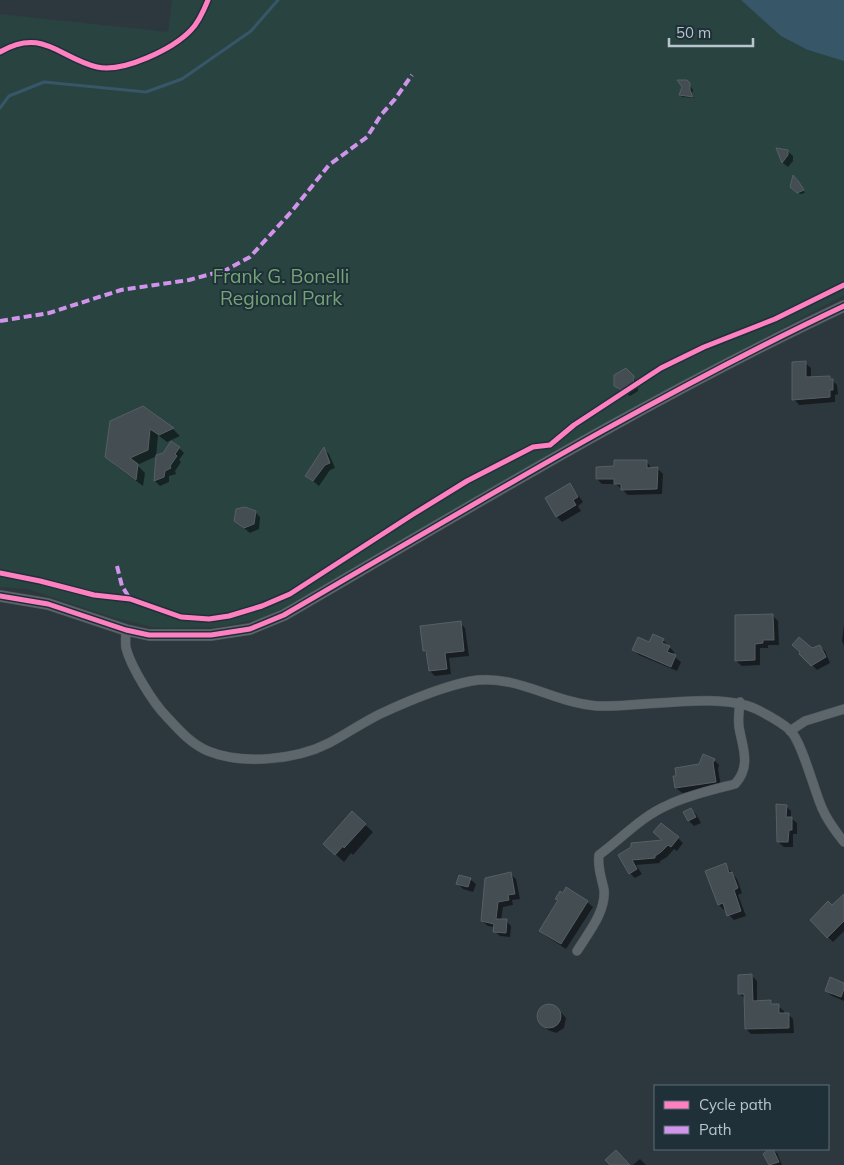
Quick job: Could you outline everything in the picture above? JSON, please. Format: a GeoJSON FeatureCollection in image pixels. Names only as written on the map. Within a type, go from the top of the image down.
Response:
{"type":"FeatureCollection","features":[{"type":"Feature","properties":{"kind":"street"},"geometry":{"type":"LineString","coordinates":[[0,596],[48,604],[126,630],[150,635],[211,635],[250,629],[284,615],[638,410],[723,365],[844,306]]}},
{"type":"Feature","properties":{"kind":"street"},"geometry":{"type":"LineString","coordinates":[[126,630],[126,647],[144,687],[164,714],[185,736],[208,750],[234,757],[266,759],[297,754],[327,744],[378,715],[429,693],[475,680],[507,681],[572,702],[594,706],[704,701],[740,702],[757,709],[790,731],[797,742],[823,810],[844,842]]}},
{"type":"Feature","properties":{"kind":"street"},"geometry":{"type":"LineString","coordinates":[[577,950],[599,916],[603,903],[604,892],[598,861],[599,855],[639,823],[667,805],[694,795],[735,784],[739,780],[745,758],[745,749],[739,726],[740,702]]}},
{"type":"Feature","properties":{"kind":"street"},"geometry":{"type":"LineString","coordinates":[[790,731],[805,721],[844,709]]}},
{"type":"Feature","properties":{"kind":"green space","name":"Frank G. Bonelli Regional Park"},"geometry":{"type":"Polygon","coordinates":[[[172,0],[844,0],[844,295],[576,439],[282,609],[259,619],[218,627],[153,627],[115,618],[28,589],[0,587],[0,14],[168,32],[172,0]]]}},
{"type":"Feature","properties":{"kind":"water"},"geometry":{"type":"Polygon","coordinates":[[[741,0],[844,0],[844,61],[808,50],[781,36],[741,0]]]}},
{"type":"Feature","properties":{"kind":"building"},"geometry":{"type":"Polygon","coordinates":[[[677,80],[687,80],[690,83],[693,97],[679,95],[682,87],[677,80]]]}},
{"type":"Feature","properties":{"kind":"building"},"geometry":{"type":"Polygon","coordinates":[[[776,148],[788,150],[788,155],[782,163],[776,148]]]}},
{"type":"Feature","properties":{"kind":"building"},"geometry":{"type":"Polygon","coordinates":[[[793,175],[804,190],[797,193],[790,187],[793,175]]]}},
{"type":"Feature","properties":{"kind":"building"},"geometry":{"type":"Polygon","coordinates":[[[806,361],[806,377],[830,376],[830,379],[833,379],[833,390],[830,390],[830,397],[792,400],[792,362],[806,361]]]}},
{"type":"Feature","properties":{"kind":"building"},"geometry":{"type":"Polygon","coordinates":[[[626,368],[634,376],[633,386],[624,391],[614,386],[614,375],[626,368]]]}},
{"type":"Feature","properties":{"kind":"building"},"geometry":{"type":"Polygon","coordinates":[[[143,406],[174,428],[159,435],[150,429],[148,450],[130,458],[138,464],[136,480],[105,457],[110,421],[143,406]]]}},
{"type":"Feature","properties":{"kind":"building"},"geometry":{"type":"Polygon","coordinates":[[[171,441],[180,447],[175,454],[177,456],[170,466],[171,468],[165,471],[164,477],[154,481],[156,455],[163,453],[171,441]]]}},
{"type":"Feature","properties":{"kind":"building"},"geometry":{"type":"Polygon","coordinates":[[[324,447],[330,463],[325,465],[313,481],[305,476],[324,447]]]}},
{"type":"Feature","properties":{"kind":"building"},"geometry":{"type":"Polygon","coordinates":[[[614,460],[647,460],[647,468],[658,467],[657,489],[621,490],[621,484],[614,484],[614,479],[596,479],[596,467],[614,466],[614,460]]]}},
{"type":"Feature","properties":{"kind":"building"},"geometry":{"type":"Polygon","coordinates":[[[570,483],[578,497],[573,500],[576,505],[556,517],[545,498],[570,483]]]}},
{"type":"Feature","properties":{"kind":"building"},"geometry":{"type":"Polygon","coordinates":[[[245,507],[256,511],[254,524],[244,528],[234,521],[236,509],[245,507]]]}},
{"type":"Feature","properties":{"kind":"building"},"geometry":{"type":"Polygon","coordinates":[[[773,614],[774,640],[763,640],[763,643],[755,644],[755,660],[735,661],[735,615],[773,614]]]}},
{"type":"Feature","properties":{"kind":"building"},"geometry":{"type":"Polygon","coordinates":[[[461,621],[464,651],[445,653],[447,669],[429,671],[426,651],[423,651],[420,626],[461,621]]]}},
{"type":"Feature","properties":{"kind":"building"},"geometry":{"type":"Polygon","coordinates":[[[653,634],[664,639],[662,643],[670,646],[667,652],[676,655],[671,667],[632,650],[638,637],[649,642],[653,634]]]}},
{"type":"Feature","properties":{"kind":"building"},"geometry":{"type":"Polygon","coordinates":[[[799,637],[812,648],[820,645],[826,657],[811,666],[792,645],[799,637]]]}},
{"type":"Feature","properties":{"kind":"building"},"geometry":{"type":"Polygon","coordinates":[[[703,754],[715,759],[713,763],[716,782],[675,788],[673,776],[676,776],[675,768],[699,764],[703,754]]]}},
{"type":"Feature","properties":{"kind":"building"},"geometry":{"type":"Polygon","coordinates":[[[776,804],[787,805],[786,817],[792,817],[792,830],[789,830],[788,842],[777,842],[776,804]]]}},
{"type":"Feature","properties":{"kind":"building"},"geometry":{"type":"Polygon","coordinates":[[[691,808],[696,817],[688,821],[683,812],[691,808]]]}},
{"type":"Feature","properties":{"kind":"building"},"geometry":{"type":"Polygon","coordinates":[[[352,811],[366,824],[335,855],[323,844],[352,811]]]}},
{"type":"Feature","properties":{"kind":"building"},"geometry":{"type":"Polygon","coordinates":[[[661,823],[679,837],[671,847],[668,845],[655,858],[632,860],[637,869],[629,874],[618,855],[631,847],[631,843],[662,840],[653,832],[661,823]]]}},
{"type":"Feature","properties":{"kind":"building"},"geometry":{"type":"Polygon","coordinates":[[[726,863],[729,873],[732,872],[738,888],[734,890],[741,911],[727,916],[723,903],[718,905],[705,871],[726,863]]]}},
{"type":"Feature","properties":{"kind":"building"},"geometry":{"type":"Polygon","coordinates":[[[511,872],[515,894],[508,895],[509,900],[498,902],[496,919],[507,919],[506,933],[493,932],[494,924],[481,921],[485,878],[511,872]]]}},
{"type":"Feature","properties":{"kind":"building"},"geometry":{"type":"Polygon","coordinates":[[[459,875],[471,878],[468,887],[456,884],[459,875]]]}},
{"type":"Feature","properties":{"kind":"building"},"geometry":{"type":"Polygon","coordinates":[[[566,887],[588,901],[561,944],[539,931],[558,900],[555,899],[560,891],[563,893],[566,887]]]}},
{"type":"Feature","properties":{"kind":"building"},"geometry":{"type":"Polygon","coordinates":[[[844,894],[844,921],[827,938],[810,920],[828,901],[832,905],[844,894]]]}},
{"type":"Feature","properties":{"kind":"building"},"geometry":{"type":"Polygon","coordinates":[[[752,974],[753,1001],[771,1000],[771,1004],[779,1004],[779,1013],[789,1013],[789,1028],[745,1029],[744,994],[738,994],[738,975],[752,974]]]}},
{"type":"Feature","properties":{"kind":"building"},"geometry":{"type":"Polygon","coordinates":[[[830,977],[844,983],[841,997],[825,991],[830,977]]]}},
{"type":"Feature","properties":{"kind":"building"},"geometry":{"type":"Polygon","coordinates":[[[544,1004],[554,1004],[561,1011],[561,1021],[554,1028],[544,1028],[537,1021],[537,1011],[544,1004]]]}},
{"type":"Feature","properties":{"kind":"building"},"geometry":{"type":"Polygon","coordinates":[[[616,1150],[630,1165],[610,1165],[605,1160],[616,1150]]]}},
{"type":"Feature","properties":{"kind":"building"},"geometry":{"type":"Polygon","coordinates":[[[768,1150],[773,1150],[779,1162],[769,1165],[763,1154],[768,1150]]]}},
{"type":"Feature","properties":{"kind":"waterway"},"geometry":{"type":"LineString","coordinates":[[0,108],[9,96],[44,82],[146,92],[182,79],[251,31],[278,0]]}},
{"type":"Feature","properties":{"kind":"marked path"},"geometry":{"type":"LineString","coordinates":[[0,321],[49,313],[121,290],[189,280],[226,270],[250,257],[292,211],[329,165],[367,137],[381,115],[412,75]]}},
{"type":"Feature","properties":{"kind":"marked path"},"geometry":{"type":"LineString","coordinates":[[117,566],[122,586],[130,599]]}},
{"type":"Feature","properties":{"kind":"cycle path"},"geometry":{"type":"LineString","coordinates":[[0,52],[15,45],[40,43],[97,67],[108,68],[133,63],[160,52],[183,37],[196,23],[208,0]]}},
{"type":"Feature","properties":{"kind":"cycle path"},"geometry":{"type":"LineString","coordinates":[[0,573],[94,595],[130,599],[181,617],[209,619],[229,616],[262,606],[290,594],[467,481],[533,447],[550,445],[574,425],[661,368],[704,347],[775,319],[844,285]]}},
{"type":"Feature","properties":{"kind":"cycle path"},"geometry":{"type":"LineString","coordinates":[[0,596],[48,604],[126,630],[149,635],[211,635],[250,629],[284,615],[561,454],[701,378],[844,306]]}}]}
